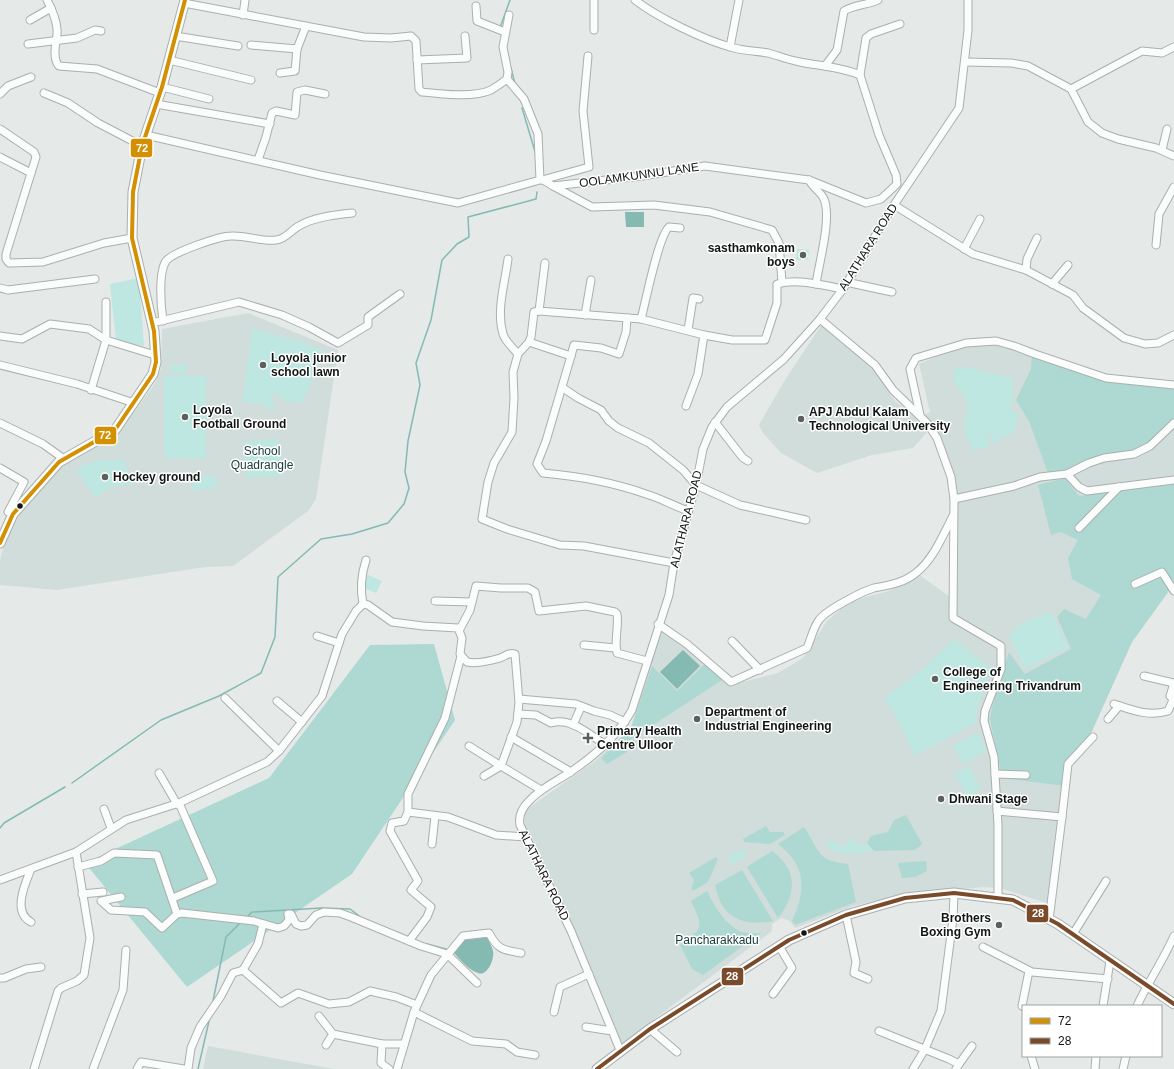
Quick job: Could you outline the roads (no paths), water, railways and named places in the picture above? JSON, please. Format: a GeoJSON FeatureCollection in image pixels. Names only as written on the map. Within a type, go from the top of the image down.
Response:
{"type":"FeatureCollection","features":[{"type":"Feature","properties":{"kind":"main road"},"geometry":{"type":"LineString","coordinates":[[0,543],[10,513],[59,462],[115,430],[153,374],[155,355],[152,323],[132,238],[133,192],[142,146],[161,90],[184,2]]}},
{"type":"Feature","properties":{"kind":"main road"},"geometry":{"type":"LineString","coordinates":[[597,1069],[606,1066],[620,1050],[650,1029],[779,946],[846,915],[905,898],[954,893],[998,897],[1013,900],[1072,934],[1174,1004]]}},
{"type":"Feature","properties":{"kind":"street"},"geometry":{"type":"LineString","coordinates":[[47,0],[51,8],[57,34],[56,59],[60,67],[97,70],[161,90],[209,98]]}},
{"type":"Feature","properties":{"kind":"street"},"geometry":{"type":"LineString","coordinates":[[243,15],[245,0]]}},
{"type":"Feature","properties":{"kind":"street"},"geometry":{"type":"LineString","coordinates":[[594,0],[594,30]]}},
{"type":"Feature","properties":{"kind":"street"},"geometry":{"type":"LineString","coordinates":[[635,0],[648,10],[681,27],[730,47],[852,71],[860,75],[866,38],[871,34],[900,24]]}},
{"type":"Feature","properties":{"kind":"street"},"geometry":{"type":"LineString","coordinates":[[730,47],[739,0]]}},
{"type":"Feature","properties":{"kind":"street"},"geometry":{"type":"LineString","coordinates":[[826,66],[837,50],[844,11],[850,8],[867,5],[878,0]]}},
{"type":"Feature","properties":{"kind":"street","name":"ALATHARA ROAD"},"geometry":{"type":"LineString","coordinates":[[620,1050],[590,974],[545,875],[520,826],[520,812],[529,800],[541,790],[571,772],[604,744],[625,722],[632,710],[646,661],[669,594],[674,563],[696,486],[703,448],[712,426],[727,407],[784,359],[820,319],[844,286],[894,205],[959,108],[968,30],[968,0]]}},
{"type":"Feature","properties":{"kind":"street"},"geometry":{"type":"LineString","coordinates":[[184,2],[243,15],[364,37],[391,38],[411,36],[416,41],[418,89],[423,93],[464,95],[483,92],[491,90],[507,79]]}},
{"type":"Feature","properties":{"kind":"street"},"geometry":{"type":"LineString","coordinates":[[476,6],[478,21],[505,32]]}},
{"type":"Feature","properties":{"kind":"street"},"geometry":{"type":"LineString","coordinates":[[30,20],[51,8]]}},
{"type":"Feature","properties":{"kind":"street"},"geometry":{"type":"LineString","coordinates":[[509,16],[503,47],[508,72],[507,79],[524,100],[538,134],[541,180]]}},
{"type":"Feature","properties":{"kind":"street"},"geometry":{"type":"LineString","coordinates":[[280,73],[295,71],[297,49],[306,26]]}},
{"type":"Feature","properties":{"kind":"street"},"geometry":{"type":"LineString","coordinates":[[28,44],[77,38],[95,30],[101,31]]}},
{"type":"Feature","properties":{"kind":"street"},"geometry":{"type":"LineString","coordinates":[[175,36],[238,46]]}},
{"type":"Feature","properties":{"kind":"street"},"geometry":{"type":"LineString","coordinates":[[417,60],[467,58],[465,36]]}},
{"type":"Feature","properties":{"kind":"street"},"geometry":{"type":"LineString","coordinates":[[250,45],[297,49]]}},
{"type":"Feature","properties":{"kind":"street"},"geometry":{"type":"LineString","coordinates":[[1071,89],[1142,51],[1162,53],[1174,47]]}},
{"type":"Feature","properties":{"kind":"street"},"geometry":{"type":"LineString","coordinates":[[146,135],[458,203],[590,167],[583,111],[588,56]]}},
{"type":"Feature","properties":{"kind":"street"},"geometry":{"type":"LineString","coordinates":[[169,60],[251,80]]}},
{"type":"Feature","properties":{"kind":"street"},"geometry":{"type":"LineString","coordinates":[[965,62],[1011,63],[1028,66],[1071,89],[1088,122],[1092,126],[1118,139],[1162,150],[1174,156]]}},
{"type":"Feature","properties":{"kind":"street","name":"OOLAMKUNNU LANE"},"geometry":{"type":"LineString","coordinates":[[553,186],[642,176],[705,166],[809,180],[866,202],[881,199],[896,187],[898,181],[879,135],[860,75]]}},
{"type":"Feature","properties":{"kind":"street"},"geometry":{"type":"LineString","coordinates":[[0,94],[8,86],[31,77]]}},
{"type":"Feature","properties":{"kind":"street"},"geometry":{"type":"LineString","coordinates":[[258,160],[273,112],[295,115],[297,92],[305,90],[325,94]]}},
{"type":"Feature","properties":{"kind":"street"},"geometry":{"type":"LineString","coordinates":[[44,94],[68,103],[98,123],[142,146]]}},
{"type":"Feature","properties":{"kind":"street"},"geometry":{"type":"LineString","coordinates":[[156,104],[270,124]]}},
{"type":"Feature","properties":{"kind":"street"},"geometry":{"type":"LineString","coordinates":[[0,129],[36,154],[3,256],[7,261],[11,264],[43,262],[104,243],[132,238]]}},
{"type":"Feature","properties":{"kind":"street"},"geometry":{"type":"LineString","coordinates":[[1162,150],[1167,129]]}},
{"type":"Feature","properties":{"kind":"street"},"geometry":{"type":"LineString","coordinates":[[0,157],[31,173]]}},
{"type":"Feature","properties":{"kind":"street"},"geometry":{"type":"LineString","coordinates":[[541,180],[592,207],[654,205],[710,212],[772,230],[779,243],[782,282]]}},
{"type":"Feature","properties":{"kind":"street"},"geometry":{"type":"LineString","coordinates":[[809,180],[813,188],[822,194],[826,210],[824,236],[816,284]]}},
{"type":"Feature","properties":{"kind":"street"},"geometry":{"type":"LineString","coordinates":[[1156,245],[1159,214],[1174,187]]}},
{"type":"Feature","properties":{"kind":"street"},"geometry":{"type":"LineString","coordinates":[[894,205],[964,249],[986,260],[1026,270],[1073,295],[1083,308],[1124,338],[1145,344],[1158,344],[1174,334]]}},
{"type":"Feature","properties":{"kind":"street"},"geometry":{"type":"LineString","coordinates":[[163,321],[161,308],[163,273],[166,261],[170,256],[199,244],[230,236],[262,240],[277,240],[288,235],[298,226],[309,221],[352,213]]}},
{"type":"Feature","properties":{"kind":"street"},"geometry":{"type":"LineString","coordinates":[[964,249],[980,219]]}},
{"type":"Feature","properties":{"kind":"street"},"geometry":{"type":"LineString","coordinates":[[641,319],[654,265],[665,233],[669,227],[680,228]]}},
{"type":"Feature","properties":{"kind":"street"},"geometry":{"type":"LineString","coordinates":[[1026,270],[1027,259],[1037,238]]}},
{"type":"Feature","properties":{"kind":"street"},"geometry":{"type":"LineString","coordinates":[[508,259],[501,303],[501,317],[503,335],[518,354]]}},
{"type":"Feature","properties":{"kind":"street"},"geometry":{"type":"LineString","coordinates":[[539,311],[545,263]]}},
{"type":"Feature","properties":{"kind":"street"},"geometry":{"type":"LineString","coordinates":[[1052,284],[1068,265]]}},
{"type":"Feature","properties":{"kind":"street"},"geometry":{"type":"LineString","coordinates":[[0,288],[8,290],[95,279]]}},
{"type":"Feature","properties":{"kind":"street"},"geometry":{"type":"LineString","coordinates":[[585,315],[591,280]]}},
{"type":"Feature","properties":{"kind":"street"},"geometry":{"type":"LineString","coordinates":[[674,563],[584,546],[560,545],[507,529],[482,519],[488,482],[494,463],[512,432],[514,398],[513,372],[518,354],[529,342],[534,312],[539,311],[641,319],[704,335],[732,340],[765,340],[777,303],[777,284],[782,282],[844,286],[892,292]]}},
{"type":"Feature","properties":{"kind":"street"},"geometry":{"type":"LineString","coordinates":[[152,323],[239,302],[282,315],[309,327],[338,343],[368,325],[368,317],[400,294]]}},
{"type":"Feature","properties":{"kind":"street"},"geometry":{"type":"LineString","coordinates":[[688,330],[693,298],[699,299]]}},
{"type":"Feature","properties":{"kind":"street"},"geometry":{"type":"LineString","coordinates":[[91,390],[106,340],[106,302]]}},
{"type":"Feature","properties":{"kind":"street"},"geometry":{"type":"LineString","coordinates":[[627,318],[626,332],[619,354],[601,348],[574,345],[563,388],[537,464],[543,473],[576,476],[596,480],[646,494],[688,511]]}},
{"type":"Feature","properties":{"kind":"street"},"geometry":{"type":"LineString","coordinates":[[820,319],[875,365],[903,402],[920,416],[937,438],[951,477],[954,499],[953,618],[1001,646],[1001,669],[985,711],[984,721],[993,750],[995,774],[998,897]]}},
{"type":"Feature","properties":{"kind":"street"},"geometry":{"type":"LineString","coordinates":[[0,336],[22,339],[50,324],[89,329],[106,340],[155,355]]}},
{"type":"Feature","properties":{"kind":"street"},"geometry":{"type":"LineString","coordinates":[[686,406],[698,374],[704,335]]}},
{"type":"Feature","properties":{"kind":"street"},"geometry":{"type":"LineString","coordinates":[[920,416],[910,369],[916,358],[938,350],[982,341],[996,341],[1014,346],[1106,378],[1174,385]]}},
{"type":"Feature","properties":{"kind":"street"},"geometry":{"type":"LineString","coordinates":[[529,342],[572,356]]}},
{"type":"Feature","properties":{"kind":"street"},"geometry":{"type":"LineString","coordinates":[[0,365],[134,403]]}},
{"type":"Feature","properties":{"kind":"street"},"geometry":{"type":"LineString","coordinates":[[563,388],[578,398],[602,410],[609,421],[618,428],[649,443],[683,470],[696,486],[740,505],[806,520]]}},
{"type":"Feature","properties":{"kind":"street"},"geometry":{"type":"LineString","coordinates":[[715,422],[743,458],[748,461]]}},
{"type":"Feature","properties":{"kind":"street"},"geometry":{"type":"LineString","coordinates":[[0,423],[44,444],[64,459]]}},
{"type":"Feature","properties":{"kind":"street"},"geometry":{"type":"LineString","coordinates":[[954,499],[1014,486],[1040,477],[1067,474],[1089,462],[1104,458],[1134,454],[1150,446],[1174,423]]}},
{"type":"Feature","properties":{"kind":"street"},"geometry":{"type":"LineString","coordinates":[[0,468],[24,482],[10,513],[0,509]]}},
{"type":"Feature","properties":{"kind":"street"},"geometry":{"type":"LineString","coordinates":[[1067,474],[1079,487],[1087,491],[1174,480]]}},
{"type":"Feature","properties":{"kind":"street"},"geometry":{"type":"LineString","coordinates":[[1079,528],[1119,487]]}},
{"type":"Feature","properties":{"kind":"street"},"geometry":{"type":"LineString","coordinates":[[658,624],[687,644],[731,682],[808,648],[814,629],[820,618],[850,598],[873,588],[899,583],[917,572],[932,555],[954,514]]}},
{"type":"Feature","properties":{"kind":"street"},"geometry":{"type":"LineString","coordinates":[[363,604],[361,593],[362,572],[366,560]]}},
{"type":"Feature","properties":{"kind":"street"},"geometry":{"type":"LineString","coordinates":[[1135,584],[1162,572],[1174,591]]}},
{"type":"Feature","properties":{"kind":"street"},"geometry":{"type":"LineString","coordinates":[[409,941],[427,917],[431,907],[411,890],[418,881],[390,831],[392,823],[404,821],[408,812],[408,794],[445,718],[461,656],[462,638],[460,629],[472,602],[476,586],[528,588],[534,591],[539,611],[586,606],[613,611],[617,614],[618,618],[617,653],[621,656],[646,661]]}},
{"type":"Feature","properties":{"kind":"street"},"geometry":{"type":"LineString","coordinates":[[435,601],[472,602]]}},
{"type":"Feature","properties":{"kind":"street"},"geometry":{"type":"LineString","coordinates":[[363,604],[368,605],[392,622],[423,626],[455,627],[460,629]]}},
{"type":"Feature","properties":{"kind":"street"},"geometry":{"type":"LineString","coordinates":[[0,880],[76,852],[111,828],[126,820],[178,804],[249,772],[267,762],[279,751],[322,696],[342,634],[356,611],[363,604]]}},
{"type":"Feature","properties":{"kind":"street"},"geometry":{"type":"LineString","coordinates":[[316,636],[339,643]]}},
{"type":"Feature","properties":{"kind":"street"},"geometry":{"type":"LineString","coordinates":[[732,641],[760,670]]}},
{"type":"Feature","properties":{"kind":"street"},"geometry":{"type":"LineString","coordinates":[[584,645],[616,648]]}},
{"type":"Feature","properties":{"kind":"street"},"geometry":{"type":"LineString","coordinates":[[461,656],[464,660],[471,662],[501,658],[508,653],[515,654],[519,699],[517,722],[501,766],[484,776]]}},
{"type":"Feature","properties":{"kind":"street"},"geometry":{"type":"LineString","coordinates":[[1108,719],[1117,705],[1144,713],[1156,713],[1169,710],[1173,700],[1170,696],[1174,683],[1144,676]]}},
{"type":"Feature","properties":{"kind":"street"},"geometry":{"type":"LineString","coordinates":[[225,698],[279,751]]}},
{"type":"Feature","properties":{"kind":"street"},"geometry":{"type":"LineString","coordinates":[[519,699],[576,704],[610,715],[625,722]]}},
{"type":"Feature","properties":{"kind":"street"},"geometry":{"type":"LineString","coordinates":[[277,701],[302,722]]}},
{"type":"Feature","properties":{"kind":"street"},"geometry":{"type":"LineString","coordinates":[[573,725],[581,706]]}},
{"type":"Feature","properties":{"kind":"street"},"geometry":{"type":"LineString","coordinates":[[518,714],[536,715],[551,723],[558,721],[579,727],[604,744]]}},
{"type":"Feature","properties":{"kind":"street"},"geometry":{"type":"LineString","coordinates":[[511,737],[571,772]]}},
{"type":"Feature","properties":{"kind":"street"},"geometry":{"type":"LineString","coordinates":[[1049,920],[1068,764],[1094,737]]}},
{"type":"Feature","properties":{"kind":"street"},"geometry":{"type":"LineString","coordinates":[[469,746],[541,790]]}},
{"type":"Feature","properties":{"kind":"street"},"geometry":{"type":"LineString","coordinates":[[159,773],[178,804],[213,881],[173,898]]}},
{"type":"Feature","properties":{"kind":"street"},"geometry":{"type":"LineString","coordinates":[[995,774],[1026,775]]}},
{"type":"Feature","properties":{"kind":"street"},"geometry":{"type":"LineString","coordinates":[[104,809],[111,828]]}},
{"type":"Feature","properties":{"kind":"street"},"geometry":{"type":"LineString","coordinates":[[997,810],[1062,817]]}},
{"type":"Feature","properties":{"kind":"street"},"geometry":{"type":"LineString","coordinates":[[408,812],[448,817],[496,834],[525,837]]}},
{"type":"Feature","properties":{"kind":"street"},"geometry":{"type":"LineString","coordinates":[[432,844],[435,816]]}},
{"type":"Feature","properties":{"kind":"street"},"geometry":{"type":"LineString","coordinates":[[34,1069],[58,991],[61,988],[81,979],[84,975],[90,938],[76,852]]}},
{"type":"Feature","properties":{"kind":"street"},"geometry":{"type":"LineString","coordinates":[[78,867],[101,861],[114,853],[157,855],[173,898],[177,914]]}},
{"type":"Feature","properties":{"kind":"street"},"geometry":{"type":"LineString","coordinates":[[31,869],[22,896],[21,912],[31,922]]}},
{"type":"Feature","properties":{"kind":"street"},"geometry":{"type":"LineString","coordinates":[[1072,934],[1106,881]]}},
{"type":"Feature","properties":{"kind":"street"},"geometry":{"type":"LineString","coordinates":[[82,894],[103,892]]}},
{"type":"Feature","properties":{"kind":"street"},"geometry":{"type":"LineString","coordinates":[[913,1069],[925,1049],[941,1011],[946,988],[954,919],[954,893]]}},
{"type":"Feature","properties":{"kind":"street"},"geometry":{"type":"LineString","coordinates":[[121,897],[101,901],[111,910],[145,912],[162,928],[177,914],[204,915],[248,920],[278,928],[284,926],[289,920],[288,914],[291,914],[296,924],[301,926],[306,925],[316,915],[324,912],[340,913],[393,933],[409,941],[447,954],[477,983]]}},
{"type":"Feature","properties":{"kind":"street"},"geometry":{"type":"LineString","coordinates":[[846,915],[856,962],[854,972],[868,979]]}},
{"type":"Feature","properties":{"kind":"street"},"geometry":{"type":"LineString","coordinates":[[188,1069],[191,1048],[200,1027],[221,996],[233,973],[243,970],[258,944],[263,924]]}},
{"type":"Feature","properties":{"kind":"street"},"geometry":{"type":"LineString","coordinates":[[397,1069],[414,1012],[431,975],[463,936],[489,933],[494,943],[502,950],[521,953]]}},
{"type":"Feature","properties":{"kind":"street"},"geometry":{"type":"LineString","coordinates":[[1137,1005],[1146,986],[1157,970],[1174,936]]}},
{"type":"Feature","properties":{"kind":"street"},"geometry":{"type":"LineString","coordinates":[[773,994],[792,968],[779,946]]}},
{"type":"Feature","properties":{"kind":"street"},"geometry":{"type":"LineString","coordinates":[[983,947],[1029,971],[1043,974],[1108,979]]}},
{"type":"Feature","properties":{"kind":"street"},"geometry":{"type":"LineString","coordinates":[[93,1069],[123,990],[126,950]]}},
{"type":"Feature","properties":{"kind":"street"},"geometry":{"type":"LineString","coordinates":[[1103,1005],[1110,961]]}},
{"type":"Feature","properties":{"kind":"street"},"geometry":{"type":"LineString","coordinates":[[0,978],[4,978],[26,969],[41,967]]}},
{"type":"Feature","properties":{"kind":"street"},"geometry":{"type":"LineString","coordinates":[[243,970],[281,1003],[298,993],[329,1004],[349,1002],[370,991],[396,997],[417,1005]]}},
{"type":"Feature","properties":{"kind":"street"},"geometry":{"type":"LineString","coordinates":[[1022,1005],[1029,971]]}},
{"type":"Feature","properties":{"kind":"street"},"geometry":{"type":"LineString","coordinates":[[554,1012],[560,987],[590,974]]}},
{"type":"Feature","properties":{"kind":"street"},"geometry":{"type":"LineString","coordinates":[[414,1012],[472,1041],[506,1044],[517,1052],[535,1055]]}},
{"type":"Feature","properties":{"kind":"street"},"geometry":{"type":"LineString","coordinates":[[319,1016],[333,1034],[382,1044],[404,1044]]}},
{"type":"Feature","properties":{"kind":"street"},"geometry":{"type":"LineString","coordinates":[[586,1027],[612,1031]]}},
{"type":"Feature","properties":{"kind":"street"},"geometry":{"type":"LineString","coordinates":[[650,1029],[677,1052]]}},
{"type":"Feature","properties":{"kind":"street"},"geometry":{"type":"LineString","coordinates":[[879,1031],[925,1049],[957,1066],[972,1046]]}},
{"type":"Feature","properties":{"kind":"street"},"geometry":{"type":"LineString","coordinates":[[326,1044],[333,1034]]}},
{"type":"Feature","properties":{"kind":"street"},"geometry":{"type":"LineString","coordinates":[[382,1044],[381,1063],[389,1069]]}},
{"type":"Feature","properties":{"kind":"street"},"geometry":{"type":"LineString","coordinates":[[1031,1057],[1035,1069]]}},
{"type":"Feature","properties":{"kind":"street"},"geometry":{"type":"LineString","coordinates":[[1095,1069],[1096,1057]]}},
{"type":"Feature","properties":{"kind":"street"},"geometry":{"type":"LineString","coordinates":[[1123,1069],[1126,1057]]}},
{"type":"Feature","properties":{"kind":"street"},"geometry":{"type":"LineString","coordinates":[[137,1069],[141,1062],[184,1069]]}},
{"type":"Feature","properties":{"kind":"waterway"},"geometry":{"type":"LineString","coordinates":[[501,28],[510,0]]}},
{"type":"Feature","properties":{"kind":"waterway"},"geometry":{"type":"LineString","coordinates":[[511,68],[515,84]]}},
{"type":"Feature","properties":{"kind":"waterway"},"geometry":{"type":"LineString","coordinates":[[522,108],[536,155]]}},
{"type":"Feature","properties":{"kind":"waterway"},"geometry":{"type":"LineString","coordinates":[[72,783],[161,720],[219,696],[261,673],[275,637],[278,577],[321,539],[352,534],[388,523],[404,504],[409,488],[405,472],[408,441],[420,385],[416,363],[431,320],[442,260],[457,244],[469,237],[468,217],[536,199],[537,192]]}},
{"type":"Feature","properties":{"kind":"waterway"},"geometry":{"type":"LineString","coordinates":[[0,828],[4,823],[65,787]]}},
{"type":"Feature","properties":{"kind":"waterway"},"geometry":{"type":"LineString","coordinates":[[247,917],[252,912],[321,908],[350,909],[362,918]]}},
{"type":"Feature","properties":{"kind":"waterway"},"geometry":{"type":"LineString","coordinates":[[213,1001],[226,937],[241,922]]}},
{"type":"Feature","properties":{"kind":"waterway"},"geometry":{"type":"LineString","coordinates":[[385,928],[399,933]]}},
{"type":"Feature","properties":{"kind":"waterway"},"geometry":{"type":"LineString","coordinates":[[427,944],[446,949]]}},
{"type":"Feature","properties":{"kind":"waterway"},"geometry":{"type":"LineString","coordinates":[[198,1069],[209,1021]]}},
{"type":"Feature","properties":{"kind":"place","name":"sasthamkonam boys"},"geometry":{"type":"Point","coordinates":[803,255]}},
{"type":"Feature","properties":{"kind":"place","name":"Loyola junior school lawn"},"geometry":{"type":"Point","coordinates":[263,365]}},
{"type":"Feature","properties":{"kind":"place","name":"Loyola Football Ground"},"geometry":{"type":"Point","coordinates":[185,417]}},
{"type":"Feature","properties":{"kind":"place","name":"APJ Abdul Kalam Technological University"},"geometry":{"type":"Point","coordinates":[801,419]}},
{"type":"Feature","properties":{"kind":"place","name":"Hockey ground"},"geometry":{"type":"Point","coordinates":[105,477]}},
{"type":"Feature","properties":{"kind":"place","name":"College of Engineering Trivandrum"},"geometry":{"type":"Point","coordinates":[935,679]}},
{"type":"Feature","properties":{"kind":"place","name":"Department of Industrial Engineering"},"geometry":{"type":"Point","coordinates":[697,719]}},
{"type":"Feature","properties":{"kind":"place","name":"Primary Health Centre Ulloor"},"geometry":{"type":"Point","coordinates":[588,738]}},
{"type":"Feature","properties":{"kind":"place","name":"Dhwani Stage"},"geometry":{"type":"Point","coordinates":[941,799]}},
{"type":"Feature","properties":{"kind":"place","name":"Brothers Boxing Gym"},"geometry":{"type":"Point","coordinates":[999,925]}},
{"type":"Feature","properties":{"kind":"park label","name":"School Quadrangle"},"geometry":{"type":"Point","coordinates":[262,458]}},
{"type":"Feature","properties":{"kind":"park label","name":"Pancharakkadu"},"geometry":{"type":"Point","coordinates":[717,940]}}]}
